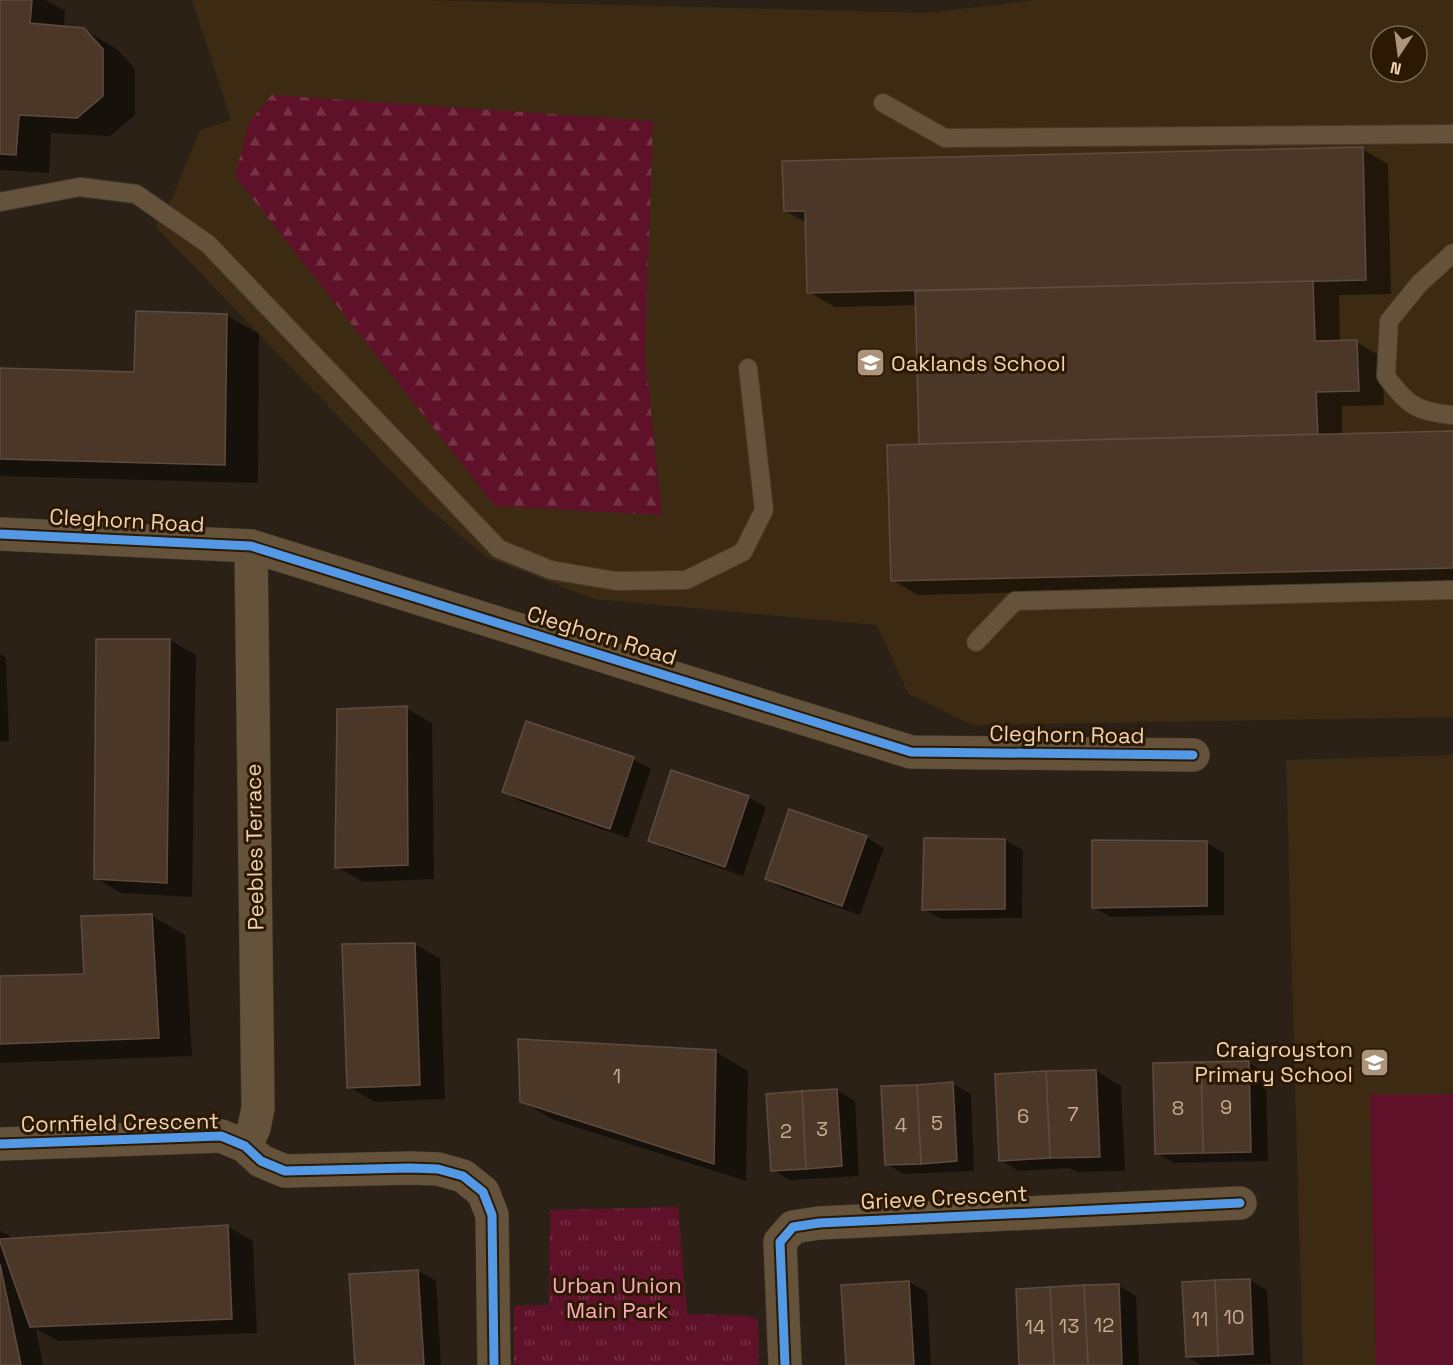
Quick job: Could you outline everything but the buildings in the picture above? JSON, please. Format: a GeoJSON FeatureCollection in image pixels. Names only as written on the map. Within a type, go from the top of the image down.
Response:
{"type":"FeatureCollection","features":[{"type":"Feature","properties":{"kind":"street","name":"Cleghorn Road"},"geometry":{"type":"LineString","coordinates":[[0,534],[251,546],[911,752],[1193,755]]}},
{"type":"Feature","properties":{"kind":"street","name":"Peebles Terrace"},"geometry":{"type":"LineString","coordinates":[[245,1146],[254,1128],[258,1108],[251,546]]}},
{"type":"Feature","properties":{"kind":"street","name":"Cornfield Crescent"},"geometry":{"type":"LineString","coordinates":[[0,1144],[222,1136],[245,1146],[261,1161],[285,1171],[410,1168],[438,1169],[463,1176],[483,1192],[492,1215],[494,1365]]}},
{"type":"Feature","properties":{"kind":"street","name":"Grieve Crescent"},"geometry":{"type":"LineString","coordinates":[[784,1365],[780,1242],[793,1227],[819,1223],[1240,1203]]}},
{"type":"Feature","properties":{"kind":"lane"},"geometry":{"type":"LineString","coordinates":[[883,103],[945,138],[1453,134]]}},
{"type":"Feature","properties":{"kind":"lane"},"geometry":{"type":"LineString","coordinates":[[0,202],[80,187],[136,194],[170,214],[208,244],[498,549],[551,570],[616,581],[686,580],[742,552],[764,510],[748,369]]}},
{"type":"Feature","properties":{"kind":"lane"},"geometry":{"type":"LineString","coordinates":[[1453,253],[1419,284],[1389,321],[1386,376],[1403,400],[1430,414],[1453,415]]}},
{"type":"Feature","properties":{"kind":"lane"},"geometry":{"type":"LineString","coordinates":[[976,642],[1015,601],[1453,590]]}},
{"type":"Feature","properties":{"kind":"shaded area","name":"Oaklands School"},"geometry":{"type":"Polygon","coordinates":[[[192,0],[422,0],[926,13],[1036,0],[1453,0],[1453,717],[971,725],[908,693],[877,625],[594,599],[486,557],[419,500],[156,227],[173,196],[200,130],[231,120],[192,0]]]}},
{"type":"Feature","properties":{"kind":"shaded area","name":"Craigroyston Primary School"},"geometry":{"type":"Polygon","coordinates":[[[1453,755],[1453,1365],[1303,1365],[1286,760],[1453,755]]]}},
{"type":"Feature","properties":{"kind":"green space"},"geometry":{"type":"Polygon","coordinates":[[[272,95],[653,121],[645,354],[662,515],[495,506],[235,176],[249,122],[272,95]]]}},
{"type":"Feature","properties":{"kind":"green space"},"geometry":{"type":"Polygon","coordinates":[[[1453,1094],[1453,1365],[1376,1365],[1370,1095],[1453,1094]]]}},
{"type":"Feature","properties":{"kind":"green space","name":"Urban Union Main Park"},"geometry":{"type":"Polygon","coordinates":[[[678,1207],[687,1314],[749,1316],[758,1320],[759,1365],[514,1365],[514,1306],[549,1305],[550,1210],[678,1207]]]}},
{"type":"Feature","properties":{"kind":"cycle path"},"geometry":{"type":"LineString","coordinates":[[0,534],[251,546],[911,752],[1193,755]]}},
{"type":"Feature","properties":{"kind":"cycle path"},"geometry":{"type":"LineString","coordinates":[[0,1144],[221,1136],[245,1146],[261,1161],[285,1171],[410,1168],[438,1169],[463,1176],[483,1192],[492,1215],[494,1365]]}},
{"type":"Feature","properties":{"kind":"cycle path"},"geometry":{"type":"LineString","coordinates":[[785,1365],[780,1242],[793,1227],[819,1223],[1240,1203]]}},
{"type":"Feature","properties":{"kind":"place","name":"Oaklands School"},"geometry":{"type":"Point","coordinates":[870,363]}},
{"type":"Feature","properties":{"kind":"place","name":"Craigroyston Primary School"},"geometry":{"type":"Point","coordinates":[1374,1062]}}]}
